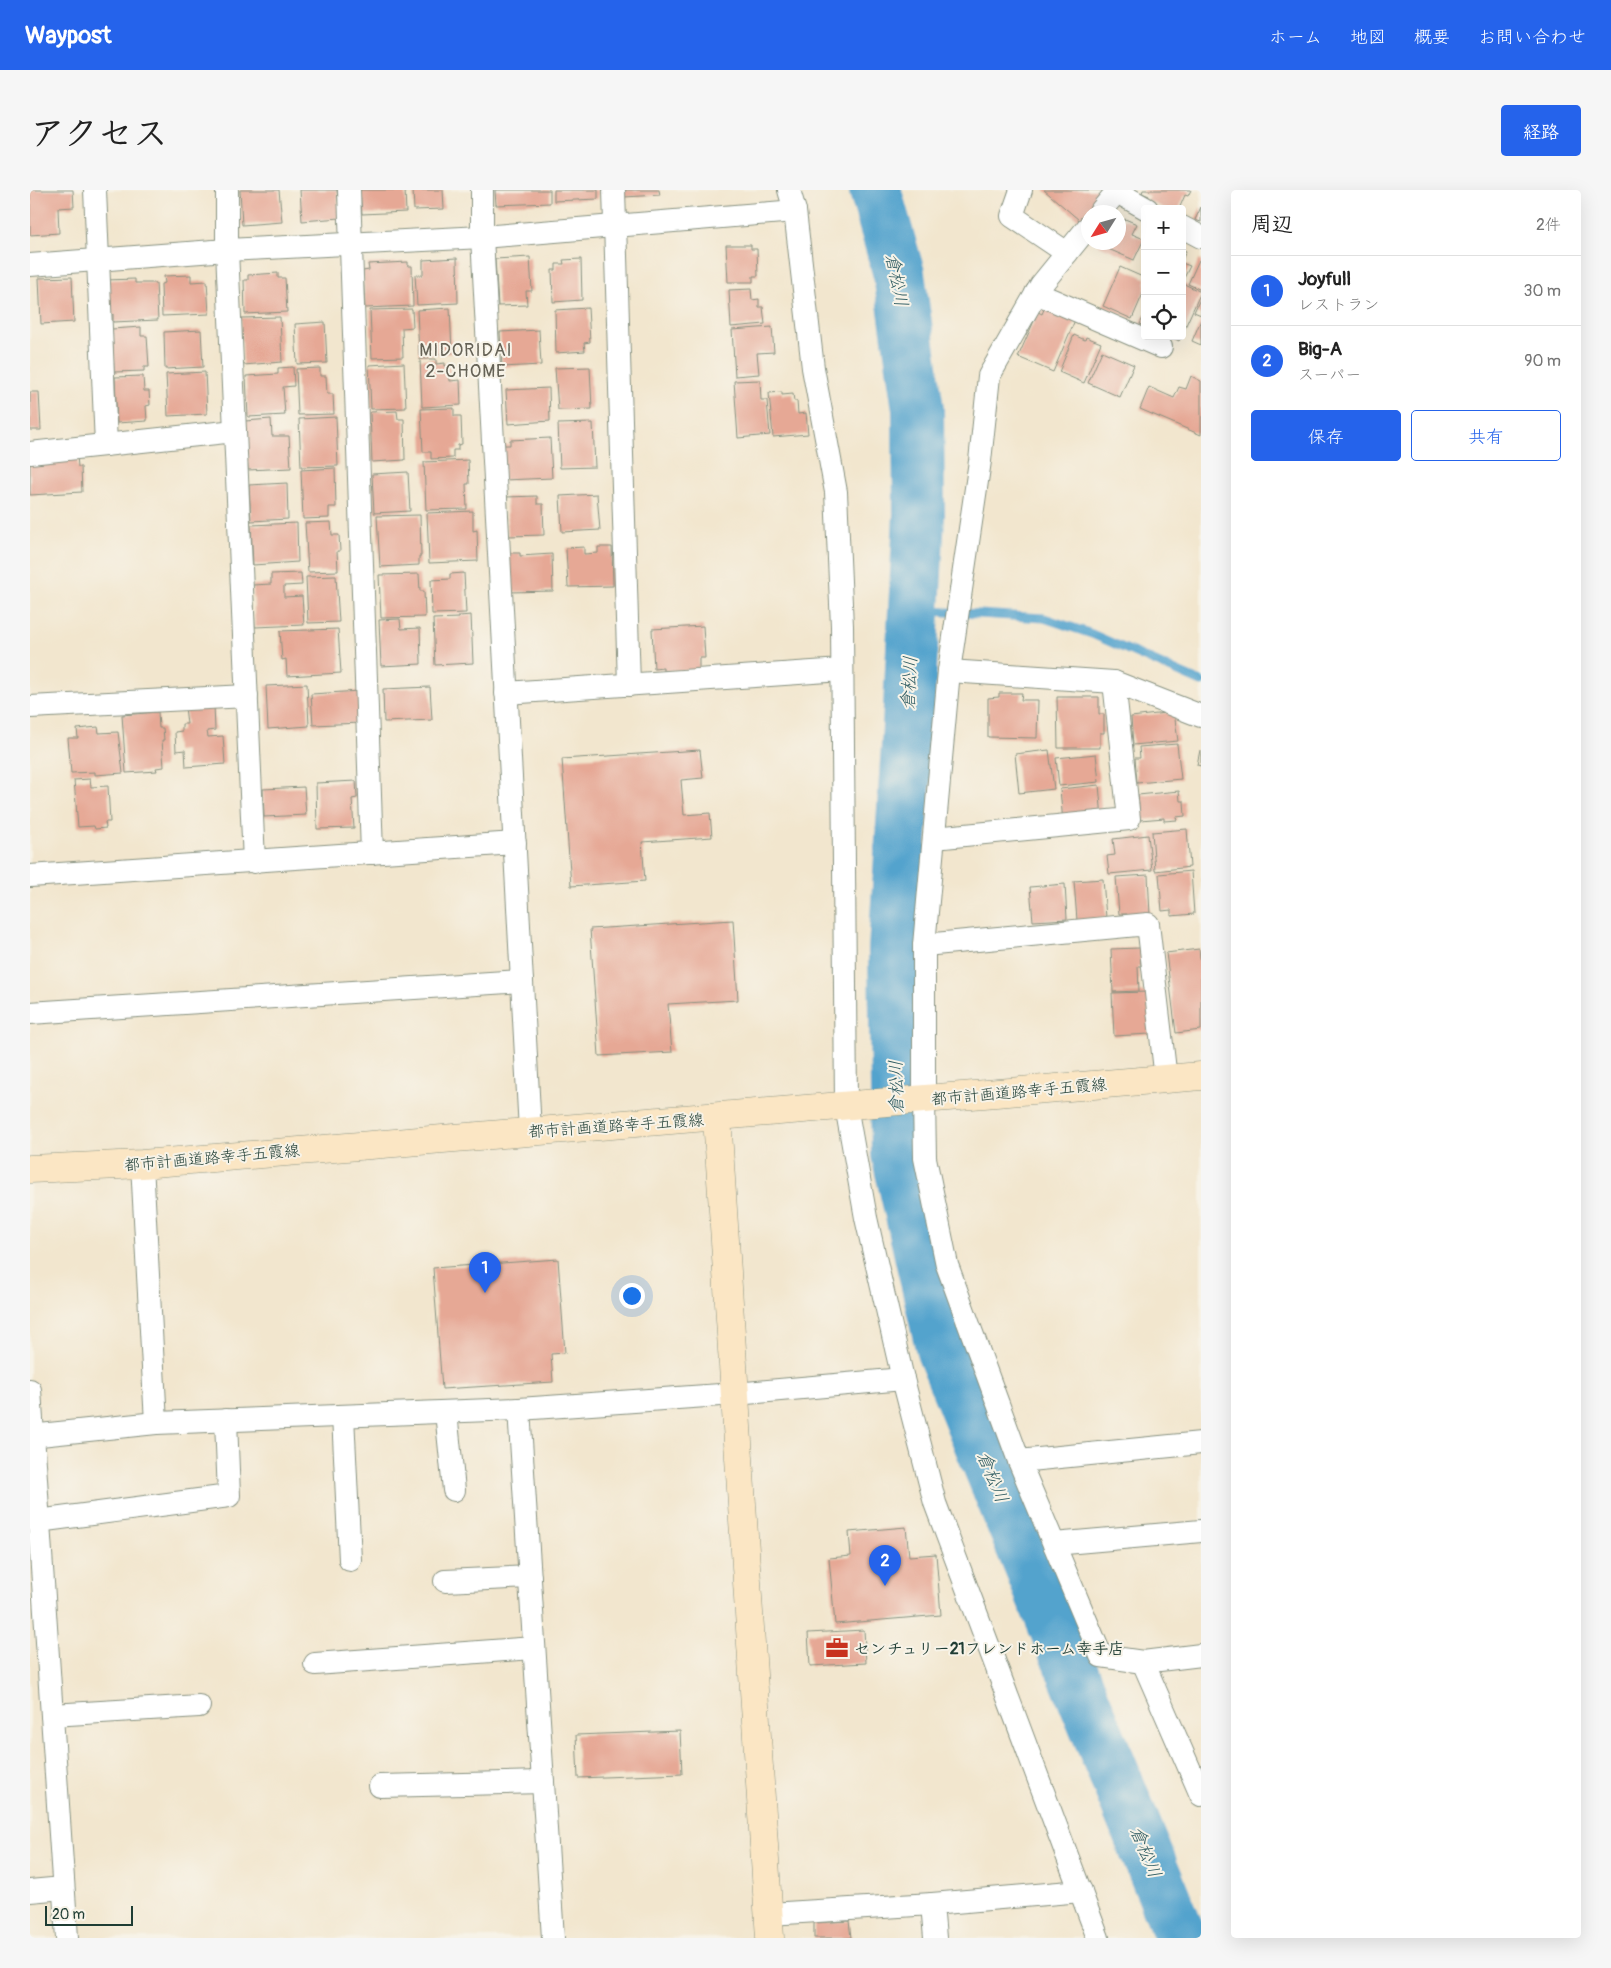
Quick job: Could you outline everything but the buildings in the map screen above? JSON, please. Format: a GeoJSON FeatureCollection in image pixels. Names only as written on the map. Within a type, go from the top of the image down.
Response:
{"type":"FeatureCollection","features":[{"type":"Feature","properties":{"kind":"street"},"geometry":{"type":"LineString","coordinates":[[95,190],[106,445]]}},
{"type":"Feature","properties":{"kind":"street"},"geometry":{"type":"LineString","coordinates":[[227,190],[227,250],[254,862]]}},
{"type":"Feature","properties":{"kind":"street"},"geometry":{"type":"LineString","coordinates":[[349,190],[372,853]]}},
{"type":"Feature","properties":{"kind":"street"},"geometry":{"type":"LineString","coordinates":[[482,190],[482,236],[530,1131]]}},
{"type":"Feature","properties":{"kind":"street"},"geometry":{"type":"LineString","coordinates":[[614,190],[629,685]]}},
{"type":"Feature","properties":{"kind":"street"},"geometry":{"type":"LineString","coordinates":[[1021,190],[1012,216],[1067,252]]}},
{"type":"Feature","properties":{"kind":"street"},"geometry":{"type":"LineString","coordinates":[[1106,205],[1117,191],[1141,205]]}},
{"type":"Feature","properties":{"kind":"street"},"geometry":{"type":"LineString","coordinates":[[30,265],[227,250],[482,236],[616,225],[792,200],[813,368],[836,492],[854,1105],[866,1218],[903,1379],[935,1503],[1098,1938]]}},
{"type":"Feature","properties":{"kind":"street"},"geometry":{"type":"LineString","coordinates":[[1186,229],[1201,237]]}},
{"type":"Feature","properties":{"kind":"street"},"geometry":{"type":"LineString","coordinates":[[1081,235],[1036,293],[989,376],[981,452],[949,671],[924,945],[918,1099],[925,1158],[947,1265],[1019,1461],[1101,1656],[1143,1662],[1201,1655]]}},
{"type":"Feature","properties":{"kind":"street"},"geometry":{"type":"LineString","coordinates":[[1036,293],[1161,347]]}},
{"type":"Feature","properties":{"kind":"street"},"geometry":{"type":"LineString","coordinates":[[30,453],[235,431]]}},
{"type":"Feature","properties":{"kind":"street"},"geometry":{"type":"LineString","coordinates":[[506,693],[842,670]]}},
{"type":"Feature","properties":{"kind":"street"},"geometry":{"type":"LineString","coordinates":[[949,671],[1114,682],[1201,716]]}},
{"type":"Feature","properties":{"kind":"street"},"geometry":{"type":"LineString","coordinates":[[934,838],[1129,819],[1114,682]]}},
{"type":"Feature","properties":{"kind":"street"},"geometry":{"type":"LineString","coordinates":[[30,707],[247,696]]}},
{"type":"Feature","properties":{"kind":"street"},"geometry":{"type":"LineString","coordinates":[[30,876],[514,843]]}},
{"type":"Feature","properties":{"kind":"street"},"geometry":{"type":"LineString","coordinates":[[924,945],[1148,924],[1166,1079]]}},
{"type":"Feature","properties":{"kind":"street"},"geometry":{"type":"LineString","coordinates":[[30,1013],[522,981]]}},
{"type":"Feature","properties":{"kind":"street","name":"都市計画道路幸手五霞線"},"geometry":{"type":"LineString","coordinates":[[30,1169],[142,1164],[1201,1076]]}},
{"type":"Feature","properties":{"kind":"street"},"geometry":{"type":"LineString","coordinates":[[716,1117],[770,1926],[932,1904],[1081,1890]]}},
{"type":"Feature","properties":{"kind":"street"},"geometry":{"type":"LineString","coordinates":[[142,1164],[156,1423]]}},
{"type":"Feature","properties":{"kind":"street"},"geometry":{"type":"LineString","coordinates":[[31,1436],[156,1423],[519,1409],[735,1394],[903,1379]]}},
{"type":"Feature","properties":{"kind":"street"},"geometry":{"type":"LineString","coordinates":[[30,1390],[31,1436],[67,1938]]}},
{"type":"Feature","properties":{"kind":"street"},"geometry":{"type":"LineString","coordinates":[[519,1409],[553,1938]]}},
{"type":"Feature","properties":{"kind":"street"},"geometry":{"type":"LineString","coordinates":[[446,1412],[454,1490]]}},
{"type":"Feature","properties":{"kind":"street"},"geometry":{"type":"LineString","coordinates":[[343,1416],[350,1560]]}},
{"type":"Feature","properties":{"kind":"street"},"geometry":{"type":"LineString","coordinates":[[38,1521],[229,1496],[226,1420]]}},
{"type":"Feature","properties":{"kind":"street"},"geometry":{"type":"LineString","coordinates":[[1019,1461],[1201,1443]]}},
{"type":"Feature","properties":{"kind":"street"},"geometry":{"type":"LineString","coordinates":[[1054,1544],[1201,1531]]}},
{"type":"Feature","properties":{"kind":"street"},"geometry":{"type":"LineString","coordinates":[[445,1581],[530,1577]]}},
{"type":"Feature","properties":{"kind":"street"},"geometry":{"type":"LineString","coordinates":[[315,1664],[534,1648]]}},
{"type":"Feature","properties":{"kind":"street"},"geometry":{"type":"LineString","coordinates":[[1143,1662],[1201,1794]]}},
{"type":"Feature","properties":{"kind":"street"},"geometry":{"type":"LineString","coordinates":[[52,1715],[199,1706]]}},
{"type":"Feature","properties":{"kind":"street"},"geometry":{"type":"LineString","coordinates":[[380,1786],[543,1782]]}},
{"type":"Feature","properties":{"kind":"street"},"geometry":{"type":"LineString","coordinates":[[30,1890],[64,1888]]}},
{"type":"Feature","properties":{"kind":"street"},"geometry":{"type":"LineString","coordinates":[[932,1904],[935,1938]]}},
{"type":"Feature","properties":{"kind":"waterway","name":"倉松川"},"geometry":{"type":"LineString","coordinates":[[875,190],[899,274],[918,409],[919,515],[894,950],[897,1154],[942,1351],[1181,1938]]}},
{"type":"Feature","properties":{"kind":"waterway"},"geometry":{"type":"LineString","coordinates":[[914,610],[1044,618],[1092,634],[1201,682]]}},
{"type":"Feature","properties":{"kind":"place","name":"Joyfull"},"geometry":{"type":"Point","coordinates":[485,1293]}},
{"type":"Feature","properties":{"kind":"place","name":"Big-A"},"geometry":{"type":"Point","coordinates":[885,1586]}},
{"type":"Feature","properties":{"kind":"place","name":"センチュリー21フレンドホーム幸手店"},"geometry":{"type":"Point","coordinates":[837,1648]}},
{"type":"Feature","properties":{"kind":"district","name":"MIDORIDAI 2-CHOME"},"geometry":{"type":"Point","coordinates":[466,360]}}]}
